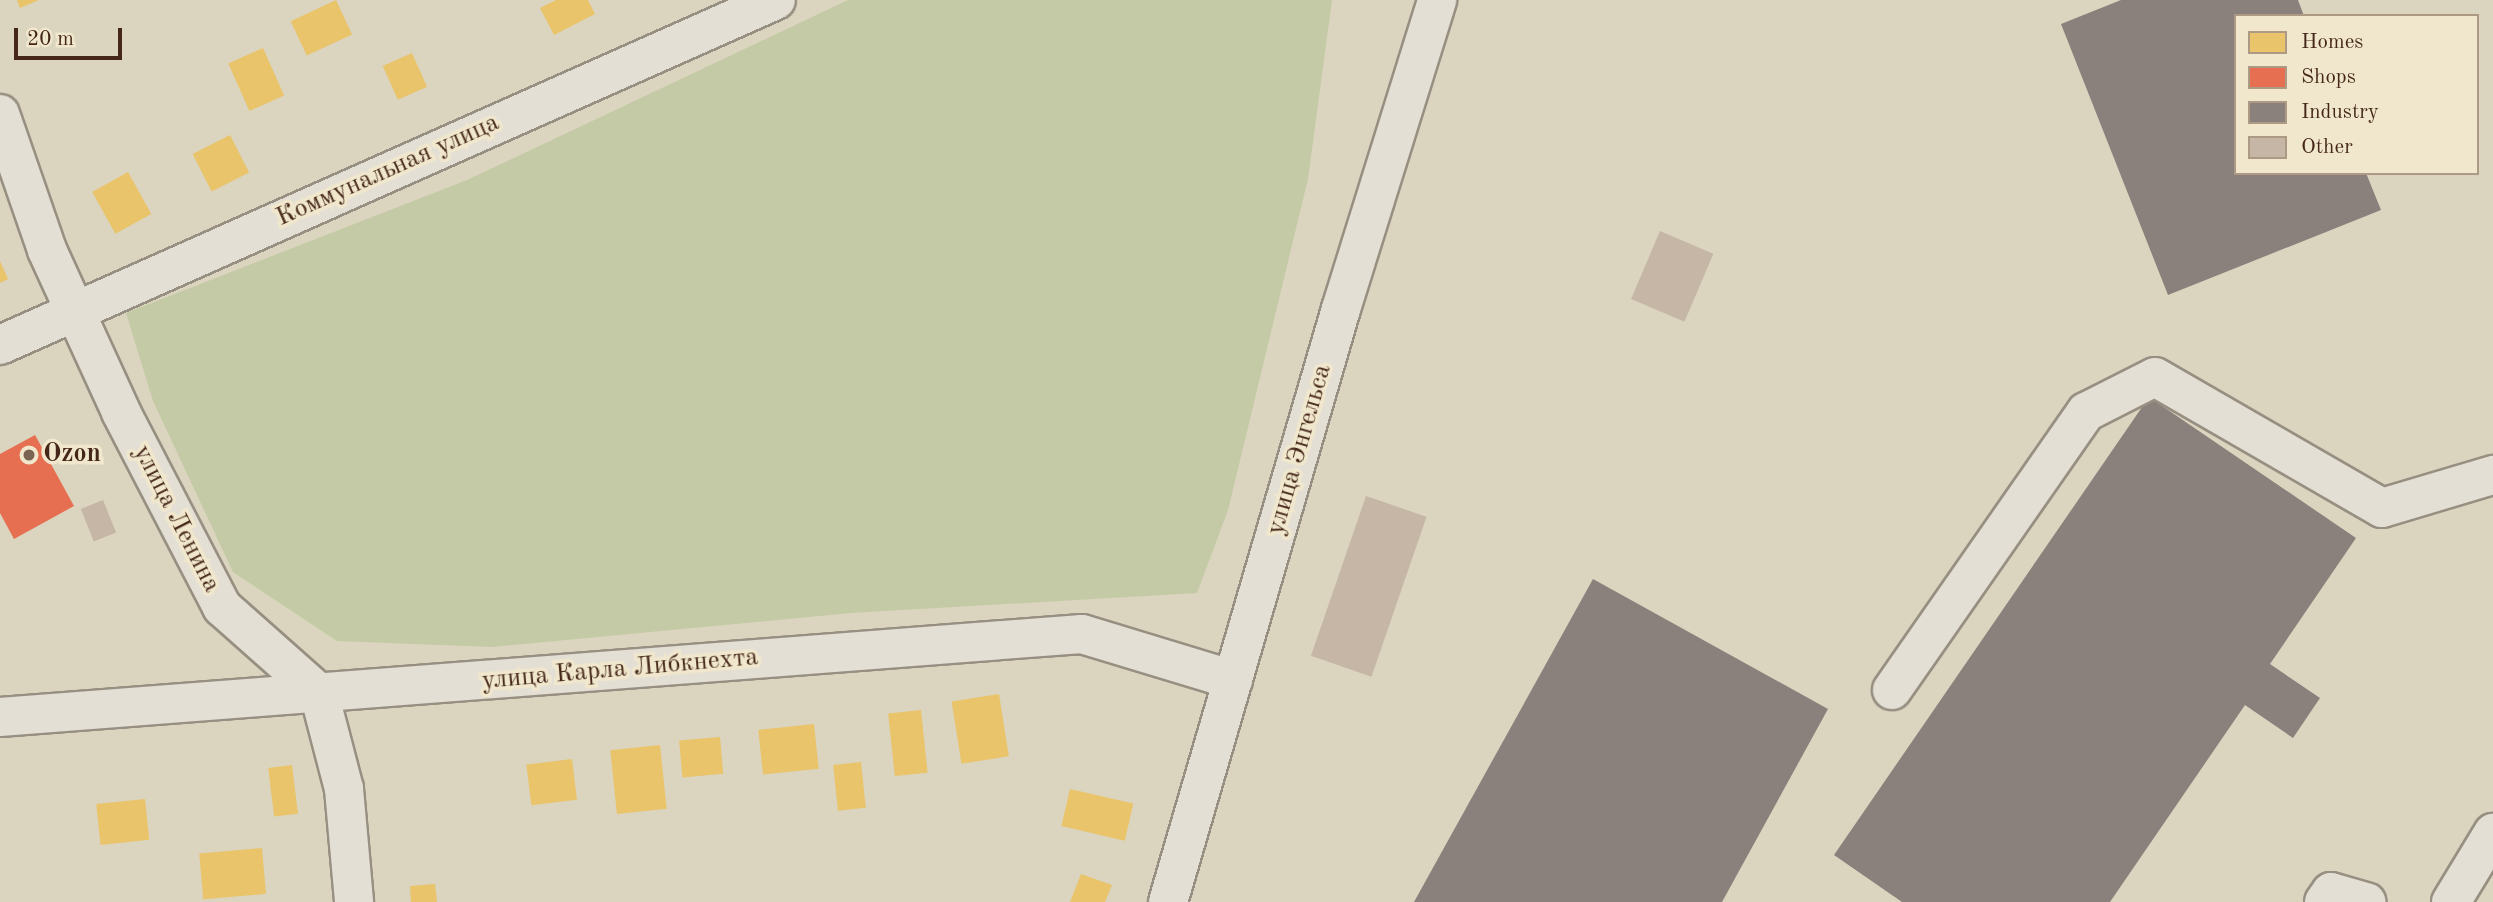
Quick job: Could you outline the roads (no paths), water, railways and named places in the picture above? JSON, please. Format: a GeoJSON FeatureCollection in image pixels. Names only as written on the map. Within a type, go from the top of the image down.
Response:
{"type":"FeatureCollection","features":[{"type":"Feature","properties":{"kind":"street","name":"Коммунальная улица"},"geometry":{"type":"LineString","coordinates":[[0,345],[76,308],[776,0]]}},
{"type":"Feature","properties":{"kind":"street","name":"улица Энгельса"},"geometry":{"type":"LineString","coordinates":[[1168,902],[1340,309],[1437,0]]}},
{"type":"Feature","properties":{"kind":"street","name":"улица Ленина"},"geometry":{"type":"LineString","coordinates":[[0,114],[47,250],[76,308],[121,412],[222,607],[319,692]]}},
{"type":"Feature","properties":{"kind":"street"},"geometry":{"type":"LineString","coordinates":[[1892,690],[2087,412],[2155,377],[2382,508],[2493,475]]}},
{"type":"Feature","properties":{"kind":"street","name":"улица Карла Либкнехта"},"geometry":{"type":"LineString","coordinates":[[0,717],[1082,634],[1233,680]]}},
{"type":"Feature","properties":{"kind":"street"},"geometry":{"type":"LineString","coordinates":[[319,692],[344,789],[354,902]]}},
{"type":"Feature","properties":{"kind":"street"},"geometry":{"type":"LineString","coordinates":[[2451,902],[2493,833]]}},
{"type":"Feature","properties":{"kind":"street"},"geometry":{"type":"LineString","coordinates":[[2324,902],[2331,892],[2367,902]]}},
{"type":"Feature","properties":{"kind":"place","name":"Ozon"},"geometry":{"type":"Point","coordinates":[29,455]}}]}
